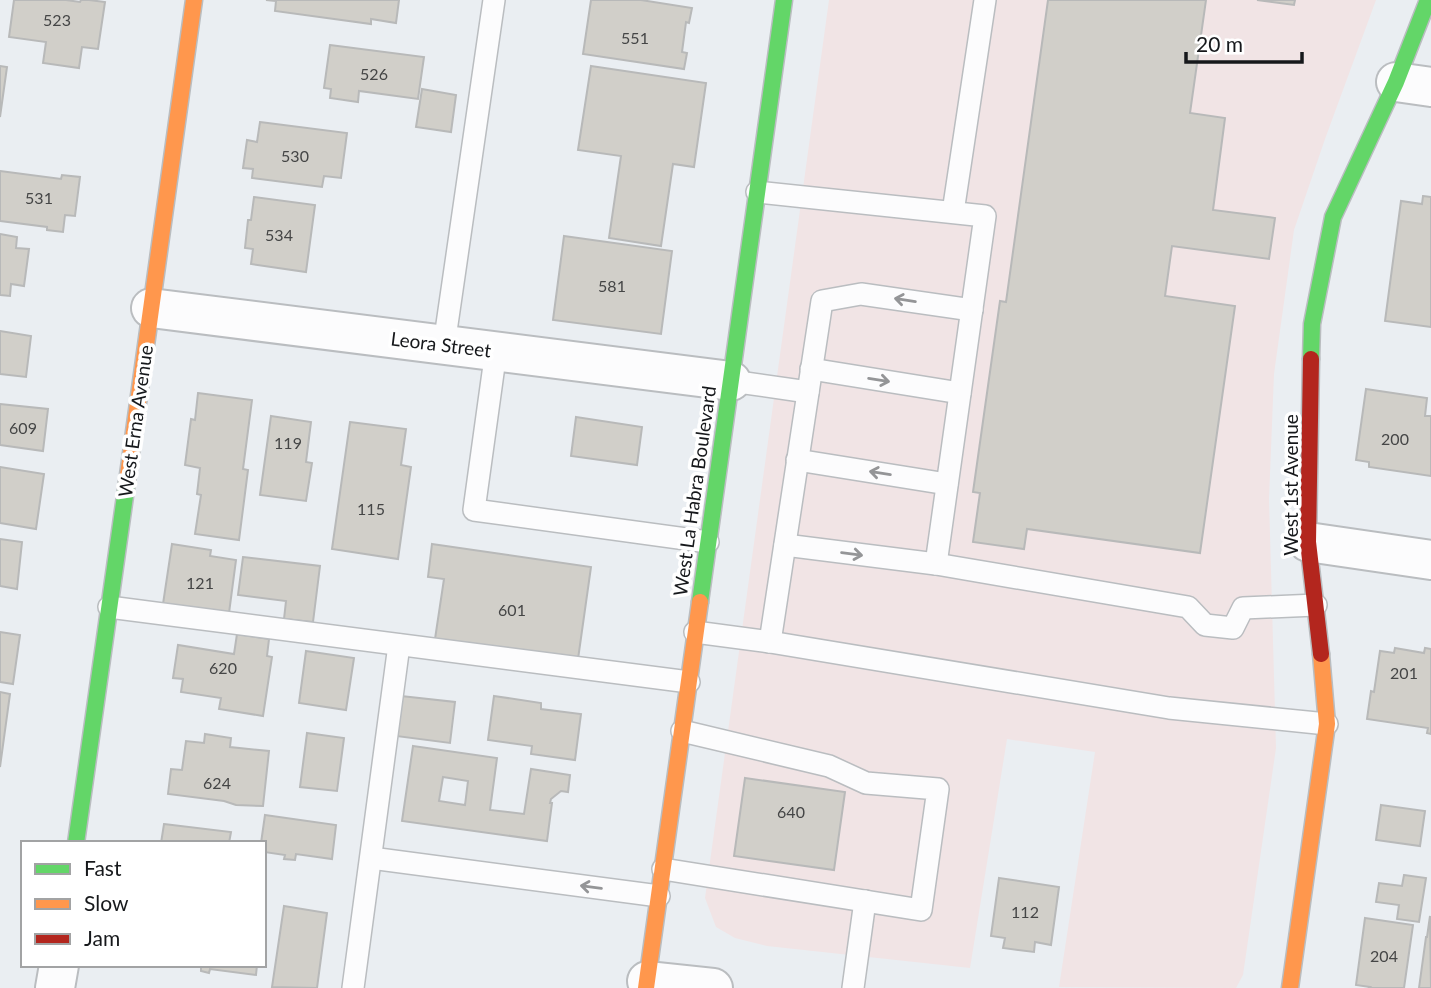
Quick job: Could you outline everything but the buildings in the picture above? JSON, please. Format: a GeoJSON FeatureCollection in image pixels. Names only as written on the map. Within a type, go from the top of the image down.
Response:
{"type":"FeatureCollection","features":[{"type":"Feature","properties":{"kind":"street","name":"West Erna Avenue"},"geometry":{"type":"LineString","coordinates":[[76,841],[194,0]]}},
{"type":"Feature","properties":{"kind":"street","name":"West La Habra Boulevard"},"geometry":{"type":"LineString","coordinates":[[646,985],[783,0]]}},
{"type":"Feature","properties":{"kind":"street","name":"West 1st Avenue"},"geometry":{"type":"LineString","coordinates":[[1290,988],[1327,724],[1308,542],[1312,324],[1333,217],[1414,85],[1428,0]]}},
{"type":"Feature","properties":{"kind":"street","name":"Leora Street"},"geometry":{"type":"LineString","coordinates":[[150,308],[730,381]]}},
{"type":"Feature","properties":{"kind":"street"},"geometry":{"type":"LineString","coordinates":[[1308,542],[1431,560]]}},
{"type":"Feature","properties":{"kind":"street"},"geometry":{"type":"LineString","coordinates":[[55,988],[59,967]]}},
{"type":"Feature","properties":{"kind":"street"},"geometry":{"type":"LineString","coordinates":[[646,985],[713,988]]}},
{"type":"Feature","properties":{"kind":"lane"},"geometry":{"type":"LineString","coordinates":[[444,345],[494,0]]}},
{"type":"Feature","properties":{"kind":"lane"},"geometry":{"type":"LineString","coordinates":[[953,212],[985,0]]}},
{"type":"Feature","properties":{"kind":"lane"},"geometry":{"type":"LineString","coordinates":[[757,192],[985,216],[936,564]]}},
{"type":"Feature","properties":{"kind":"lane"},"geometry":{"type":"LineString","coordinates":[[770,642],[822,301],[861,294],[972,310]]}},
{"type":"Feature","properties":{"kind":"lane"},"geometry":{"type":"LineString","coordinates":[[496,351],[474,510],[708,542]]}},
{"type":"Feature","properties":{"kind":"lane"},"geometry":{"type":"LineString","coordinates":[[811,369],[960,393]]}},
{"type":"Feature","properties":{"kind":"lane"},"geometry":{"type":"LineString","coordinates":[[730,381],[808,391]]}},
{"type":"Feature","properties":{"kind":"lane"},"geometry":{"type":"LineString","coordinates":[[797,460],[947,485]]}},
{"type":"Feature","properties":{"kind":"lane"},"geometry":{"type":"LineString","coordinates":[[785,545],[936,564],[1188,607],[1205,625],[1233,628],[1243,608],[1316,606]]}},
{"type":"Feature","properties":{"kind":"lane"},"geometry":{"type":"LineString","coordinates":[[108,607],[689,682]]}},
{"type":"Feature","properties":{"kind":"lane"},"geometry":{"type":"LineString","coordinates":[[695,632],[1169,708],[1327,724]]}},
{"type":"Feature","properties":{"kind":"lane"},"geometry":{"type":"LineString","coordinates":[[353,988],[399,645]]}},
{"type":"Feature","properties":{"kind":"lane"},"geometry":{"type":"LineString","coordinates":[[663,869],[921,909],[938,789],[866,783],[829,766],[682,731]]}},
{"type":"Feature","properties":{"kind":"lane"},"geometry":{"type":"LineString","coordinates":[[371,858],[659,896]]}},
{"type":"Feature","properties":{"kind":"lane"},"geometry":{"type":"LineString","coordinates":[[853,988],[865,901]]}},
{"type":"Feature","properties":{"kind":"shaded area"},"geometry":{"type":"Polygon","coordinates":[[[829,0],[1376,0],[1294,230],[1274,374],[1269,499],[1276,748],[1243,975],[1236,988],[1059,987],[1095,752],[1007,739],[970,968],[767,946],[735,938],[716,927],[705,898],[829,0]]]}},
{"type":"Feature","properties":{"kind":"traffic: fast"},"geometry":{"type":"LineString","coordinates":[[700,602],[784,0]]}},
{"type":"Feature","properties":{"kind":"traffic: fast"},"geometry":{"type":"LineString","coordinates":[[1311,359],[1312,324],[1333,217],[1396,82],[1428,0]]}},
{"type":"Feature","properties":{"kind":"traffic: fast"},"geometry":{"type":"LineString","coordinates":[[76,841],[127,482]]}},
{"type":"Feature","properties":{"kind":"traffic: slow"},"geometry":{"type":"LineString","coordinates":[[127,482],[194,0]]}},
{"type":"Feature","properties":{"kind":"traffic: slow"},"geometry":{"type":"LineString","coordinates":[[646,988],[700,602]]}},
{"type":"Feature","properties":{"kind":"traffic: slow"},"geometry":{"type":"LineString","coordinates":[[1290,988],[1327,724],[1321,654]]}},
{"type":"Feature","properties":{"kind":"traffic: jam"},"geometry":{"type":"LineString","coordinates":[[1311,359],[1308,542],[1321,654]]}}]}
